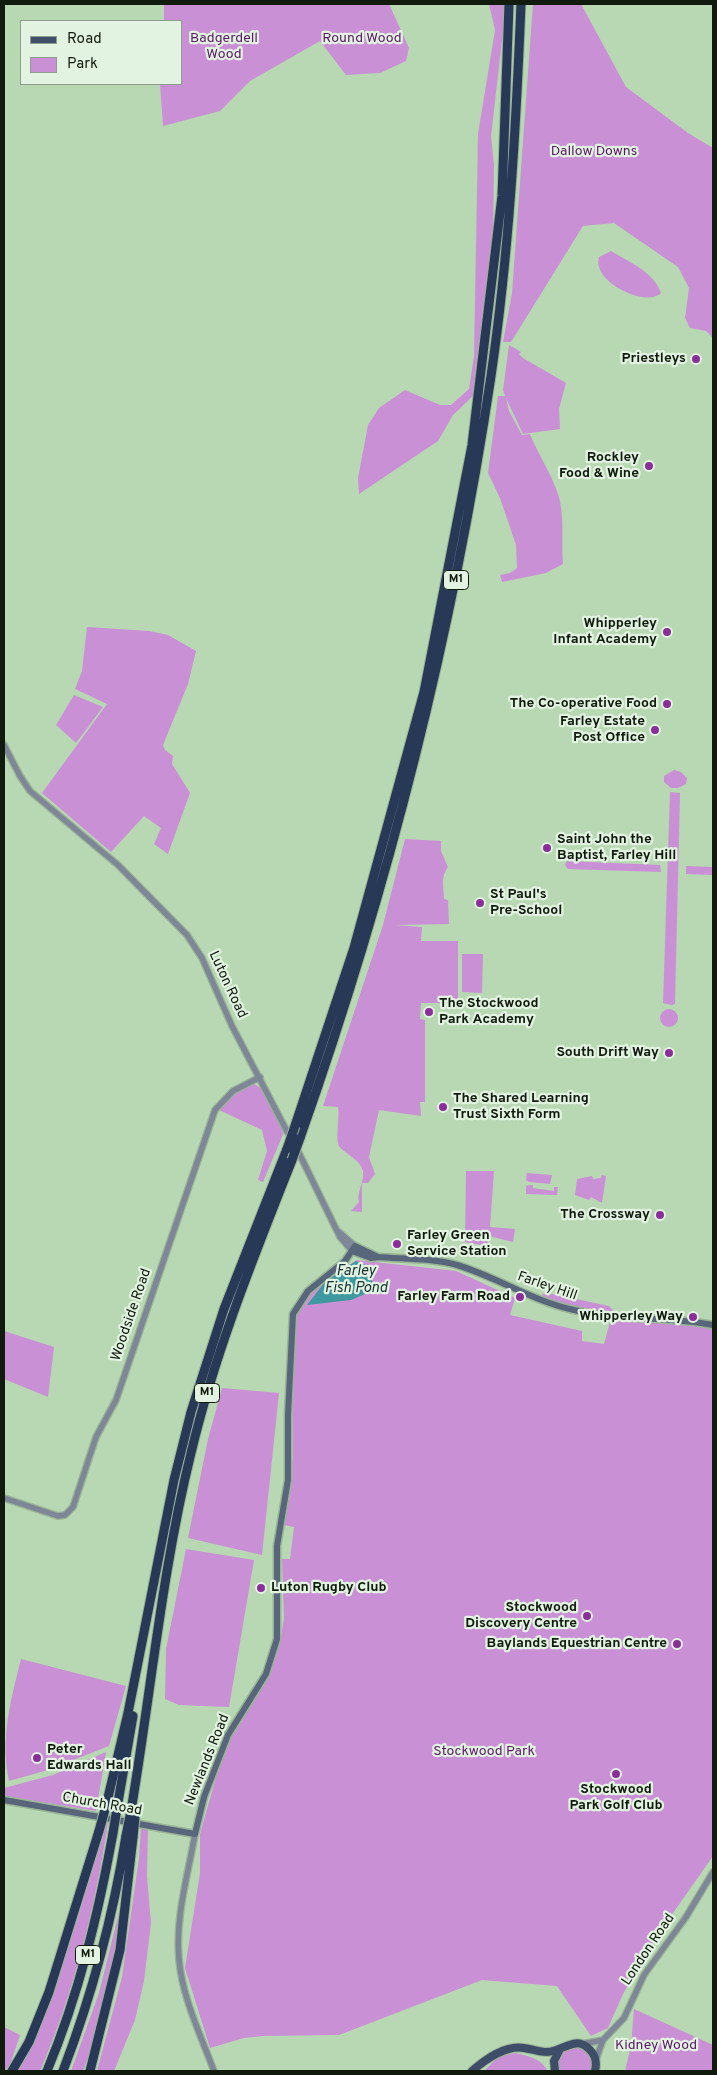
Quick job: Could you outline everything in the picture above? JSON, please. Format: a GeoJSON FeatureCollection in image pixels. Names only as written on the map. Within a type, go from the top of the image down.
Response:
{"type":"FeatureCollection","features":[{"type":"Feature","properties":{"kind":"highway","name":"M1"},"geometry":{"type":"LineString","coordinates":[[47,2071],[74,2002],[88,1952],[113,1834],[160,1551],[174,1480],[191,1412],[228,1301],[287,1149],[354,948],[424,692],[472,445],[502,196],[509,4]]}},
{"type":"Feature","properties":{"kind":"highway","name":"M1"},"geometry":{"type":"LineString","coordinates":[[62,2071],[78,2033],[102,1956],[130,1837],[167,1576],[191,1453],[209,1384],[231,1316],[292,1160],[333,1045],[370,927],[419,745],[460,560],[491,373],[506,248],[516,124],[521,4]]}},
{"type":"Feature","properties":{"kind":"highway"},"geometry":{"type":"LineString","coordinates":[[12,2071],[29,2042],[49,1992],[99,1831],[106,1806],[160,1551]]}},
{"type":"Feature","properties":{"kind":"highway"},"geometry":{"type":"LineString","coordinates":[[90,2071],[120,1950],[130,1837]]}},
{"type":"Feature","properties":{"kind":"highway"},"geometry":{"type":"LineString","coordinates":[[85,2071],[101,2029]]}},
{"type":"Feature","properties":{"kind":"main road","name":"Farley Hill"},"geometry":{"type":"LineString","coordinates":[[354,1249],[363,1256],[456,1265],[538,1300],[575,1311],[616,1317],[691,1321],[713,1325]]}},
{"type":"Feature","properties":{"kind":"main road","name":"Farley Hill"},"geometry":{"type":"LineString","coordinates":[[354,1249],[378,1256]]}},
{"type":"Feature","properties":{"kind":"main road","name":"Newlands Road"},"geometry":{"type":"LineString","coordinates":[[195,1834],[204,1798],[228,1735],[266,1674],[277,1639],[278,1546],[288,1480],[288,1415],[293,1314],[308,1290],[345,1261],[354,1249]]}},
{"type":"Feature","properties":{"kind":"main road"},"geometry":{"type":"LineString","coordinates":[[345,1261],[363,1256]]}},
{"type":"Feature","properties":{"kind":"main road","name":"Church Road"},"geometry":{"type":"LineString","coordinates":[[4,1800],[195,1834]]}},
{"type":"Feature","properties":{"kind":"main road"},"geometry":{"type":"LineString","coordinates":[[472,2071],[503,2050],[517,2047],[548,2052],[560,2049],[570,2043],[582,2044],[588,2047],[596,2059],[595,2071]]}},
{"type":"Feature","properties":{"kind":"main road"},"geometry":{"type":"LineString","coordinates":[[554,2070],[556,2054],[560,2049]]}},
{"type":"Feature","properties":{"kind":"main road"},"geometry":{"type":"LineString","coordinates":[[539,2051],[554,2070]]}},
{"type":"Feature","properties":{"kind":"street","name":"Luton Road"},"geometry":{"type":"LineString","coordinates":[[4,745],[20,776],[30,790],[118,865],[187,935],[202,958],[232,1026],[260,1077],[337,1230],[354,1249]]}},
{"type":"Feature","properties":{"kind":"street","name":"Woodside Road"},"geometry":{"type":"LineString","coordinates":[[4,1498],[58,1516],[65,1515],[73,1506],[96,1437],[116,1400],[215,1110],[233,1091],[260,1077]]}},
{"type":"Feature","properties":{"kind":"street","name":"Newlands Road"},"geometry":{"type":"LineString","coordinates":[[195,1834],[180,1920],[179,1958],[186,1993],[214,2071]]}},
{"type":"Feature","properties":{"kind":"street","name":"London Road"},"geometry":{"type":"LineString","coordinates":[[596,2059],[603,2040],[621,2023],[641,1980],[686,1917],[713,1872]]}},
{"type":"Feature","properties":{"kind":"street"},"geometry":{"type":"LineString","coordinates":[[582,2044],[603,2040]]}},
{"type":"Feature","properties":{"kind":"green space","name":"Badgerdell Wood"},"geometry":{"type":"Polygon","coordinates":[[[164,4],[389,4],[409,48],[406,61],[380,73],[346,75],[320,41],[250,81],[220,111],[163,126],[160,85],[182,85],[182,20],[164,20],[164,4]]]}},
{"type":"Feature","properties":{"kind":"green space"},"geometry":{"type":"Polygon","coordinates":[[[489,4],[504,4],[505,15],[491,136],[494,165],[493,239],[473,396],[453,415],[438,441],[359,494],[358,478],[368,425],[379,408],[405,390],[440,405],[451,405],[469,389],[474,356],[478,134],[495,30],[489,4]]]}},
{"type":"Feature","properties":{"kind":"green space","name":"Dallow Downs"},"geometry":{"type":"Polygon","coordinates":[[[533,4],[581,4],[626,87],[688,133],[713,148],[713,338],[706,331],[690,328],[685,318],[689,288],[678,267],[614,223],[583,226],[511,342],[503,342],[512,293],[533,4]]]}},
{"type":"Feature","properties":{"kind":"green space"},"geometry":{"type":"Polygon","coordinates":[[[611,251],[647,273],[658,286],[661,293],[654,297],[633,295],[611,283],[603,275],[599,266],[599,257],[611,251]]]}},
{"type":"Feature","properties":{"kind":"green space"},"geometry":{"type":"Polygon","coordinates":[[[509,345],[521,352],[519,354],[523,358],[566,383],[559,409],[560,429],[523,434],[506,398],[509,411],[522,435],[530,434],[558,494],[562,519],[563,564],[546,573],[502,582],[500,575],[510,573],[517,568],[516,545],[500,498],[488,473],[498,396],[505,396],[503,390],[509,345]]]}},
{"type":"Feature","properties":{"kind":"green space"},"geometry":{"type":"Polygon","coordinates":[[[87,627],[149,631],[168,635],[196,651],[188,684],[163,745],[165,750],[173,756],[172,764],[190,793],[168,854],[154,844],[161,828],[144,816],[111,852],[42,793],[107,704],[75,689],[82,671],[87,627]]]}},
{"type":"Feature","properties":{"kind":"green space"},"geometry":{"type":"Polygon","coordinates":[[[74,695],[103,707],[76,743],[56,725],[74,695]]]}},
{"type":"Feature","properties":{"kind":"green space"},"geometry":{"type":"Polygon","coordinates":[[[674,770],[681,772],[687,778],[686,784],[678,788],[671,788],[664,782],[664,776],[674,770]]]}},
{"type":"Feature","properties":{"kind":"green space"},"geometry":{"type":"Polygon","coordinates":[[[670,792],[680,793],[675,1004],[672,1005],[663,1003],[670,792]]]}},
{"type":"Feature","properties":{"kind":"green space"},"geometry":{"type":"Polygon","coordinates":[[[405,839],[441,841],[441,851],[448,867],[443,882],[444,899],[448,900],[449,924],[395,925],[422,927],[421,941],[458,941],[458,1003],[421,1003],[420,1019],[425,1020],[425,1102],[420,1102],[421,1116],[379,1110],[369,1157],[375,1174],[368,1183],[362,1183],[362,1212],[351,1211],[359,1202],[358,1198],[363,1171],[359,1163],[339,1146],[337,1138],[338,1107],[323,1106],[383,925],[405,839]]]}},
{"type":"Feature","properties":{"kind":"green space"},"geometry":{"type":"Polygon","coordinates":[[[567,861],[660,865],[661,872],[568,869],[565,865],[567,861]]]}},
{"type":"Feature","properties":{"kind":"green space"},"geometry":{"type":"Polygon","coordinates":[[[686,866],[713,867],[713,875],[686,874],[686,866]]]}},
{"type":"Feature","properties":{"kind":"green space"},"geometry":{"type":"Polygon","coordinates":[[[462,954],[483,954],[482,993],[462,992],[462,954]]]}},
{"type":"Feature","properties":{"kind":"green space"},"geometry":{"type":"Polygon","coordinates":[[[669,1009],[675,1012],[678,1018],[675,1024],[669,1027],[663,1024],[660,1018],[663,1012],[669,1009]]]}},
{"type":"Feature","properties":{"kind":"green space"},"geometry":{"type":"Polygon","coordinates":[[[253,1083],[263,1090],[284,1132],[263,1182],[258,1180],[267,1151],[262,1130],[219,1110],[228,1099],[253,1083]]]}},
{"type":"Feature","properties":{"kind":"green space"},"geometry":{"type":"Polygon","coordinates":[[[466,1171],[494,1171],[490,1227],[515,1229],[513,1242],[489,1236],[487,1246],[465,1242],[466,1171]]]}},
{"type":"Feature","properties":{"kind":"green space"},"geometry":{"type":"Polygon","coordinates":[[[527,1173],[552,1175],[550,1184],[529,1182],[526,1180],[527,1173]]]}},
{"type":"Feature","properties":{"kind":"green space"},"geometry":{"type":"Polygon","coordinates":[[[601,1175],[606,1176],[602,1203],[591,1197],[589,1200],[575,1195],[577,1179],[592,1176],[593,1179],[601,1178],[601,1175]]]}},
{"type":"Feature","properties":{"kind":"green space"},"geometry":{"type":"Polygon","coordinates":[[[533,1185],[533,1188],[554,1191],[554,1187],[558,1187],[557,1195],[526,1194],[526,1186],[533,1185]]]}},
{"type":"Feature","properties":{"kind":"green space","name":"Stockwood Park"},"geometry":{"type":"Polygon","coordinates":[[[357,1260],[456,1271],[515,1298],[510,1315],[582,1331],[582,1341],[604,1344],[610,1322],[646,1319],[713,1327],[713,1856],[652,1943],[623,1994],[608,2028],[591,2036],[557,1986],[482,1980],[339,2035],[263,2036],[244,2038],[210,2048],[185,1968],[200,1873],[200,1834],[224,1749],[251,1706],[269,1671],[280,1643],[284,1618],[282,1559],[290,1559],[294,1527],[283,1525],[293,1458],[292,1354],[297,1309],[320,1282],[357,1260]]]}},
{"type":"Feature","properties":{"kind":"green space"},"geometry":{"type":"Polygon","coordinates":[[[547,1293],[609,1306],[614,1311],[612,1313],[565,1305],[544,1299],[542,1294],[547,1293]]]}},
{"type":"Feature","properties":{"kind":"green space"},"geometry":{"type":"Polygon","coordinates":[[[4,1331],[54,1347],[48,1397],[4,1379],[4,1331]]]}},
{"type":"Feature","properties":{"kind":"green space"},"geometry":{"type":"Polygon","coordinates":[[[222,1388],[279,1393],[262,1555],[188,1538],[208,1439],[222,1388]]]}},
{"type":"Feature","properties":{"kind":"green space"},"geometry":{"type":"Polygon","coordinates":[[[186,1549],[254,1560],[229,1707],[179,1705],[165,1699],[166,1649],[186,1549]]]}},
{"type":"Feature","properties":{"kind":"green space"},"geometry":{"type":"Polygon","coordinates":[[[21,1659],[126,1686],[109,1746],[48,1770],[9,1781],[6,1734],[10,1704],[21,1659]]]}},
{"type":"Feature","properties":{"kind":"green space"},"geometry":{"type":"Polygon","coordinates":[[[106,1752],[96,1811],[4,1796],[4,1788],[53,1775],[106,1752]]]}},
{"type":"Feature","properties":{"kind":"green space"},"geometry":{"type":"Polygon","coordinates":[[[106,1822],[108,1823],[103,1855],[90,1918],[63,2011],[40,2071],[16,2071],[35,2037],[65,1958],[106,1822]]]}},
{"type":"Feature","properties":{"kind":"green space"},"geometry":{"type":"Polygon","coordinates":[[[141,1828],[148,1830],[147,1876],[151,1923],[144,1981],[135,2020],[114,2071],[97,2071],[122,1977],[139,1858],[141,1828]]]}},
{"type":"Feature","properties":{"kind":"green space"},"geometry":{"type":"Polygon","coordinates":[[[125,1888],[119,1934],[105,2004],[83,2071],[71,2071],[99,1993],[125,1888]]]}},
{"type":"Feature","properties":{"kind":"green space","name":"Kidney Wood"},"geometry":{"type":"Polygon","coordinates":[[[634,2009],[713,2045],[713,2071],[625,2071],[631,2046],[634,2009]]]}},
{"type":"Feature","properties":{"kind":"green space"},"geometry":{"type":"Polygon","coordinates":[[[4,2027],[20,2035],[10,2065],[5,2071],[4,2027]]]}},
{"type":"Feature","properties":{"kind":"green space"},"geometry":{"type":"Polygon","coordinates":[[[574,2046],[589,2055],[593,2071],[557,2071],[556,2064],[562,2051],[574,2046]]]}},
{"type":"Feature","properties":{"kind":"green space"},"geometry":{"type":"Polygon","coordinates":[[[515,2053],[529,2056],[542,2063],[547,2071],[484,2071],[498,2057],[515,2053]]]}},
{"type":"Feature","properties":{"kind":"water","name":"Farley Fish Pond"},"geometry":{"type":"Polygon","coordinates":[[[356,1261],[366,1265],[372,1278],[372,1291],[351,1300],[307,1305],[325,1282],[356,1261]]]}},
{"type":"Feature","properties":{"kind":"place","name":"Priestleys"},"geometry":{"type":"Point","coordinates":[696,359]}},
{"type":"Feature","properties":{"kind":"place","name":"Rockley Food & Wine"},"geometry":{"type":"Point","coordinates":[649,466]}},
{"type":"Feature","properties":{"kind":"place","name":"Whipperley Infant Academy"},"geometry":{"type":"Point","coordinates":[667,632]}},
{"type":"Feature","properties":{"kind":"place","name":"The Co-operative Food"},"geometry":{"type":"Point","coordinates":[667,704]}},
{"type":"Feature","properties":{"kind":"place","name":"Farley Estate Post Office"},"geometry":{"type":"Point","coordinates":[655,730]}},
{"type":"Feature","properties":{"kind":"place","name":"Saint John the Baptist, Farley Hill"},"geometry":{"type":"Point","coordinates":[547,848]}},
{"type":"Feature","properties":{"kind":"place","name":"St Paul's Pre-School"},"geometry":{"type":"Point","coordinates":[480,903]}},
{"type":"Feature","properties":{"kind":"place","name":"The Stockwood Park Academy"},"geometry":{"type":"Point","coordinates":[429,1012]}},
{"type":"Feature","properties":{"kind":"place","name":"South Drift Way"},"geometry":{"type":"Point","coordinates":[669,1053]}},
{"type":"Feature","properties":{"kind":"place","name":"The Shared Learning Trust Sixth Form"},"geometry":{"type":"Point","coordinates":[443,1107]}},
{"type":"Feature","properties":{"kind":"place","name":"The Crossway"},"geometry":{"type":"Point","coordinates":[660,1215]}},
{"type":"Feature","properties":{"kind":"place","name":"Farley Green Service Station"},"geometry":{"type":"Point","coordinates":[397,1244]}},
{"type":"Feature","properties":{"kind":"place","name":"Farley Farm Road"},"geometry":{"type":"Point","coordinates":[520,1297]}},
{"type":"Feature","properties":{"kind":"place","name":"Whipperley Way"},"geometry":{"type":"Point","coordinates":[693,1317]}},
{"type":"Feature","properties":{"kind":"place","name":"Luton Rugby Club"},"geometry":{"type":"Point","coordinates":[261,1588]}},
{"type":"Feature","properties":{"kind":"place","name":"Stockwood Discovery Centre"},"geometry":{"type":"Point","coordinates":[587,1616]}},
{"type":"Feature","properties":{"kind":"place","name":"Baylands Equestrian Centre"},"geometry":{"type":"Point","coordinates":[677,1644]}},
{"type":"Feature","properties":{"kind":"place","name":"Peter Edwards Hall"},"geometry":{"type":"Point","coordinates":[37,1758]}},
{"type":"Feature","properties":{"kind":"place","name":"Stockwood Park Golf Club"},"geometry":{"type":"Point","coordinates":[616,1774]}},
{"type":"Feature","properties":{"kind":"park label","name":"Round Wood"},"geometry":{"type":"Point","coordinates":[362,39]}}]}
